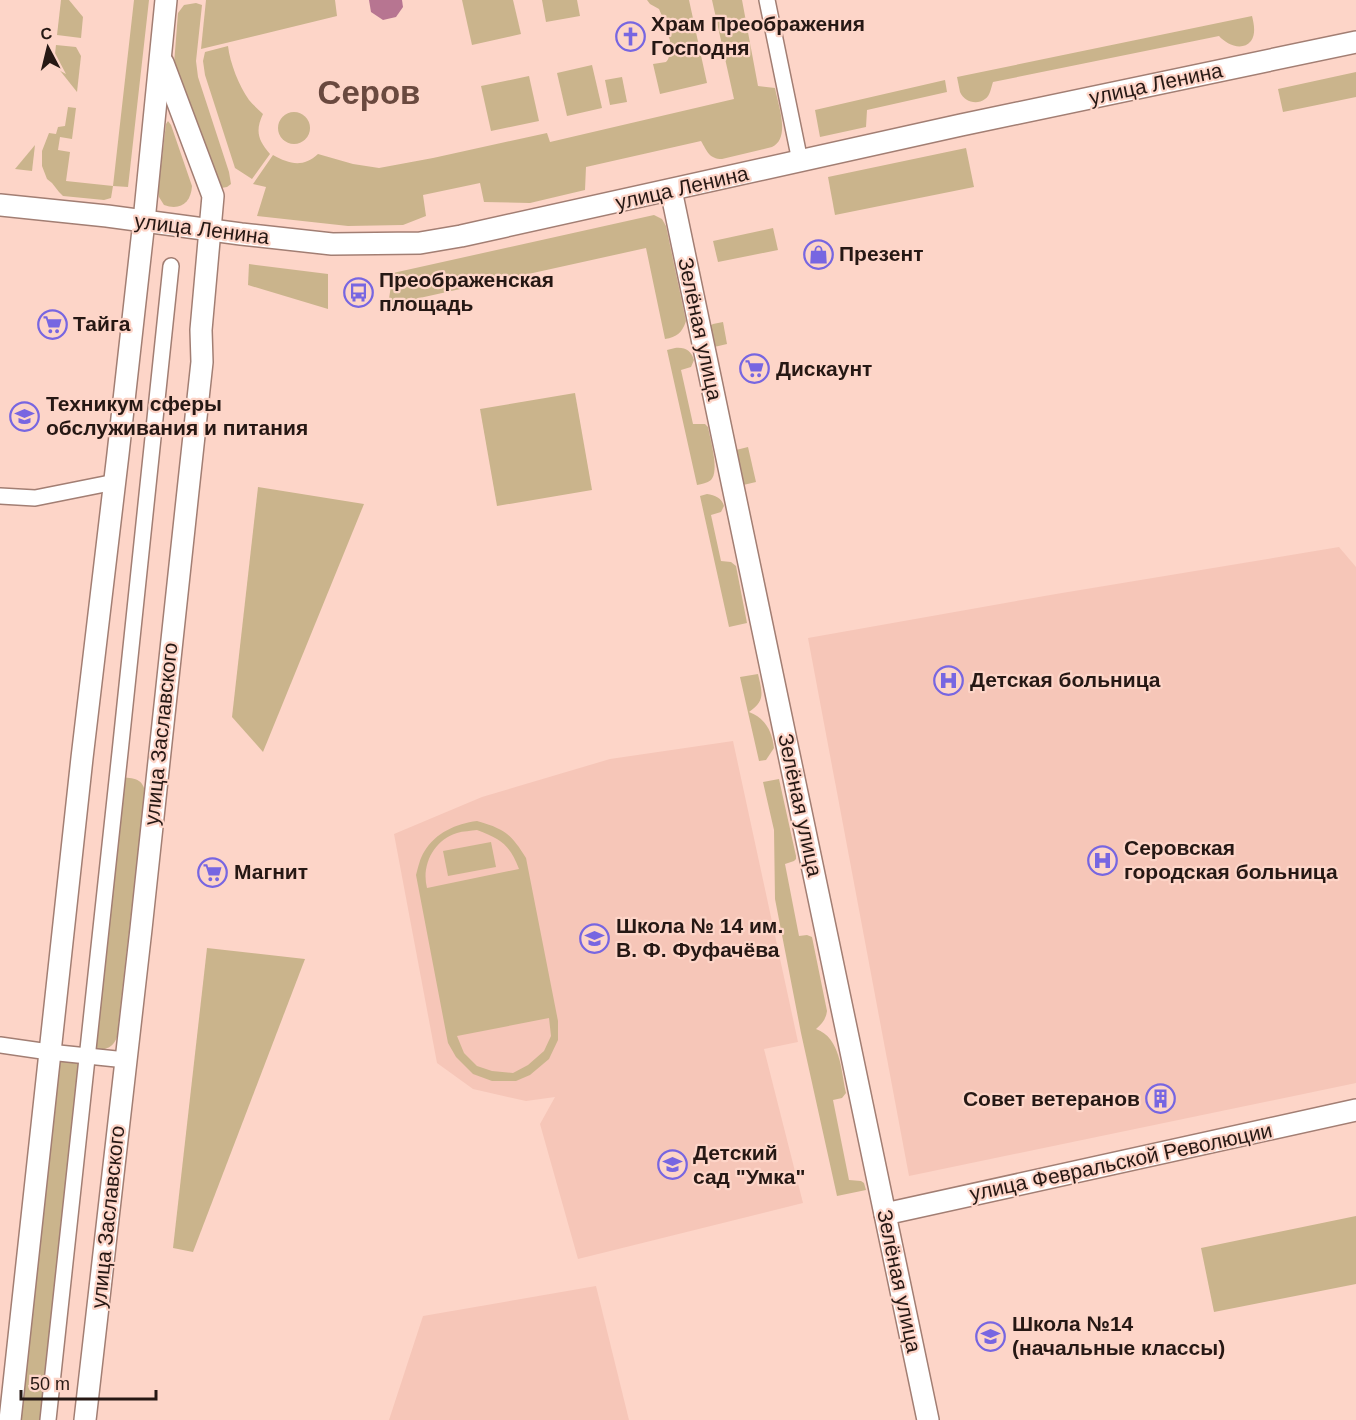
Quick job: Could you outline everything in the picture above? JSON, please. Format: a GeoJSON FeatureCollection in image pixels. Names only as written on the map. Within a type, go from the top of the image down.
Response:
{"type":"FeatureCollection","features":[{"type":"Feature","properties":{"kind":"street","name":"улица Заславского"},"geometry":{"type":"LineString","coordinates":[[10,1420],[144,221],[166,0]]}},
{"type":"Feature","properties":{"kind":"street"},"geometry":{"type":"LineString","coordinates":[[767,0],[800,161]]}},
{"type":"Feature","properties":{"kind":"street","name":"улица Ленина"},"geometry":{"type":"LineString","coordinates":[[0,205],[332,244],[420,243],[1356,42]]}},
{"type":"Feature","properties":{"kind":"street","name":"улица Заславского"},"geometry":{"type":"LineString","coordinates":[[85,1420],[202,362],[201,330],[213,196],[161,56]]}},
{"type":"Feature","properties":{"kind":"street","name":"Зелёная улица"},"geometry":{"type":"LineString","coordinates":[[671,190],[928,1420]]}},
{"type":"Feature","properties":{"kind":"street","name":"улица Заславского"},"geometry":{"type":"LineString","coordinates":[[48,1420],[171,266]]}},
{"type":"Feature","properties":{"kind":"street"},"geometry":{"type":"LineString","coordinates":[[0,496],[35,498],[115,483]]}},
{"type":"Feature","properties":{"kind":"street"},"geometry":{"type":"LineString","coordinates":[[0,1045],[126,1060]]}},
{"type":"Feature","properties":{"kind":"street","name":"улица Февральской Революции"},"geometry":{"type":"LineString","coordinates":[[885,1214],[1356,1110]]}},
{"type":"Feature","properties":{"kind":"shaded area"},"geometry":{"type":"Polygon","coordinates":[[[61,0],[69,0],[83,17],[81,38],[57,35],[61,0]]]}},
{"type":"Feature","properties":{"kind":"shaded area"},"geometry":{"type":"Polygon","coordinates":[[[134,0],[149,0],[128,187],[113,186],[134,0]]]}},
{"type":"Feature","properties":{"kind":"shaded area"},"geometry":{"type":"Polygon","coordinates":[[[206,0],[335,0],[337,16],[201,49],[206,0]]]}},
{"type":"Feature","properties":{"kind":"shaded area"},"geometry":{"type":"Polygon","coordinates":[[[369,0],[402,0],[403,7],[396,17],[383,20],[371,12],[369,0]]]}},
{"type":"Feature","properties":{"kind":"shaded area"},"geometry":{"type":"Polygon","coordinates":[[[462,0],[513,0],[521,34],[472,45],[462,0]]]}},
{"type":"Feature","properties":{"kind":"shaded area"},"geometry":{"type":"Polygon","coordinates":[[[542,0],[577,0],[580,16],[546,22],[542,0]]]}},
{"type":"Feature","properties":{"kind":"shaded area"},"geometry":{"type":"Polygon","coordinates":[[[647,0],[689,0],[707,83],[660,94],[653,64],[666,62],[668,59],[666,51],[670,48],[670,39],[667,34],[670,28],[659,9],[647,0]]]}},
{"type":"Feature","properties":{"kind":"shaded area"},"geometry":{"type":"Polygon","coordinates":[[[712,0],[742,0],[758,86],[775,88],[782,121],[781,136],[778,143],[772,147],[718,159],[709,154],[701,141],[586,167],[585,190],[530,203],[484,202],[480,183],[423,195],[426,216],[403,225],[348,226],[257,216],[266,187],[253,184],[273,155],[285,161],[301,163],[318,154],[353,164],[379,168],[547,133],[550,142],[734,99],[712,0]]]}},
{"type":"Feature","properties":{"kind":"shaded area"},"geometry":{"type":"Polygon","coordinates":[[[196,3],[202,5],[196,61],[198,77],[231,184],[221,188],[174,64],[178,13],[184,5],[196,3]]]}},
{"type":"Feature","properties":{"kind":"shaded area"},"geometry":{"type":"Polygon","coordinates":[[[1252,16],[1254,35],[1251,41],[1243,46],[1230,44],[1219,36],[993,82],[988,96],[978,102],[967,100],[960,92],[957,77],[1252,16]]]}},
{"type":"Feature","properties":{"kind":"shaded area"},"geometry":{"type":"Polygon","coordinates":[[[56,45],[76,47],[81,56],[77,92],[54,63],[56,45]]]}},
{"type":"Feature","properties":{"kind":"shaded area"},"geometry":{"type":"Polygon","coordinates":[[[228,46],[233,67],[242,88],[249,100],[263,114],[259,125],[259,135],[270,154],[252,179],[235,168],[205,75],[203,61],[205,52],[228,46]]]}},
{"type":"Feature","properties":{"kind":"shaded area"},"geometry":{"type":"Polygon","coordinates":[[[592,65],[602,108],[567,116],[557,73],[592,65]]]}},
{"type":"Feature","properties":{"kind":"shaded area"},"geometry":{"type":"Polygon","coordinates":[[[1356,72],[1356,97],[1283,112],[1278,89],[1356,72]]]}},
{"type":"Feature","properties":{"kind":"shaded area"},"geometry":{"type":"Polygon","coordinates":[[[529,76],[539,121],[491,131],[481,86],[529,76]]]}},
{"type":"Feature","properties":{"kind":"shaded area"},"geometry":{"type":"Polygon","coordinates":[[[622,77],[627,102],[610,105],[605,80],[622,77]]]}},
{"type":"Feature","properties":{"kind":"shaded area"},"geometry":{"type":"Polygon","coordinates":[[[945,80],[947,92],[867,110],[866,127],[820,137],[815,110],[945,80]]]}},
{"type":"Feature","properties":{"kind":"shaded area"},"geometry":{"type":"Polygon","coordinates":[[[68,107],[76,108],[72,139],[60,137],[58,150],[70,152],[66,181],[113,186],[111,198],[104,200],[63,196],[47,179],[42,166],[42,151],[49,133],[56,134],[58,127],[65,126],[68,107]]]}},
{"type":"Feature","properties":{"kind":"shaded area"},"geometry":{"type":"Polygon","coordinates":[[[294,112],[305,117],[310,128],[305,139],[294,144],[283,139],[278,128],[283,117],[294,112]]]}},
{"type":"Feature","properties":{"kind":"shaded area"},"geometry":{"type":"Polygon","coordinates":[[[168,121],[192,186],[187,201],[175,207],[164,205],[158,191],[168,121]]]}},
{"type":"Feature","properties":{"kind":"shaded area"},"geometry":{"type":"Polygon","coordinates":[[[35,145],[32,171],[15,169],[35,145]]]}},
{"type":"Feature","properties":{"kind":"shaded area"},"geometry":{"type":"Polygon","coordinates":[[[966,148],[974,187],[835,215],[828,177],[966,148]]]}},
{"type":"Feature","properties":{"kind":"shaded area"},"geometry":{"type":"Polygon","coordinates":[[[654,215],[662,219],[666,226],[686,321],[683,329],[673,337],[665,339],[646,248],[388,305],[393,273],[654,215]]]}},
{"type":"Feature","properties":{"kind":"shaded area"},"geometry":{"type":"Polygon","coordinates":[[[773,228],[778,250],[718,262],[713,241],[773,228]]]}},
{"type":"Feature","properties":{"kind":"shaded area"},"geometry":{"type":"Polygon","coordinates":[[[249,264],[328,274],[328,309],[248,285],[249,264]]]}},
{"type":"Feature","properties":{"kind":"shaded area"},"geometry":{"type":"Polygon","coordinates":[[[723,322],[727,344],[710,348],[708,327],[723,322]]]}},
{"type":"Feature","properties":{"kind":"shaded area"},"geometry":{"type":"Polygon","coordinates":[[[675,348],[688,350],[694,360],[691,367],[681,370],[693,424],[705,424],[708,427],[714,455],[714,476],[711,480],[697,485],[667,350],[675,348]]]}},
{"type":"Feature","properties":{"kind":"shaded area"},"geometry":{"type":"Polygon","coordinates":[[[575,393],[592,490],[497,506],[480,409],[575,393]]]}},
{"type":"Feature","properties":{"kind":"shaded area"},"geometry":{"type":"Polygon","coordinates":[[[748,447],[756,482],[739,486],[736,450],[748,447]]]}},
{"type":"Feature","properties":{"kind":"shaded area"},"geometry":{"type":"Polygon","coordinates":[[[258,487],[364,504],[263,752],[232,717],[258,487]]]}},
{"type":"Feature","properties":{"kind":"shaded area"},"geometry":{"type":"Polygon","coordinates":[[[707,494],[718,497],[724,506],[721,512],[711,515],[721,561],[731,562],[736,566],[747,623],[729,627],[700,496],[707,494]]]}},
{"type":"Feature","properties":{"kind":"shaded area","name":"Серовская городская больница"},"geometry":{"type":"Polygon","coordinates":[[[1339,547],[1356,567],[1356,1083],[909,1176],[808,638],[1339,547]]]}},
{"type":"Feature","properties":{"kind":"shaded area"},"geometry":{"type":"Polygon","coordinates":[[[758,674],[761,696],[758,704],[749,712],[767,726],[774,748],[766,760],[759,761],[740,677],[758,674]]]}},
{"type":"Feature","properties":{"kind":"shaded area","name":"Школа № 14 им. В. Ф. Фуфачёва"},"geometry":{"type":"Polygon","coordinates":[[[733,741],[798,1042],[764,1049],[803,1203],[578,1259],[540,1124],[555,1097],[526,1101],[473,1089],[437,1063],[394,834],[482,797],[610,759],[733,741]]]}},
{"type":"Feature","properties":{"kind":"shaded area"},"geometry":{"type":"Polygon","coordinates":[[[118,777],[139,781],[145,792],[117,1037],[109,1047],[101,1050],[87,1050],[118,777]]]}},
{"type":"Feature","properties":{"kind":"shaded area"},"geometry":{"type":"Polygon","coordinates":[[[779,779],[796,856],[794,861],[785,864],[799,936],[812,937],[827,1011],[823,1021],[816,1029],[831,1040],[841,1065],[846,1093],[842,1098],[833,1100],[849,1180],[861,1181],[866,1190],[837,1196],[801,1033],[775,899],[774,830],[763,782],[779,779]]]}},
{"type":"Feature","properties":{"kind":"shaded area"},"geometry":{"type":"Polygon","coordinates":[[[477,821],[501,830],[516,843],[526,858],[558,1021],[558,1040],[549,1059],[530,1075],[516,1081],[492,1081],[473,1074],[456,1057],[448,1043],[416,875],[423,854],[434,839],[447,830],[477,821]],[[477,830],[459,832],[449,836],[436,847],[431,854],[426,871],[427,888],[519,869],[504,844],[477,830]],[[549,1018],[457,1036],[464,1053],[477,1066],[492,1071],[513,1073],[528,1065],[544,1051],[551,1036],[549,1018]]]}},
{"type":"Feature","properties":{"kind":"shaded area"},"geometry":{"type":"Polygon","coordinates":[[[491,842],[496,867],[448,876],[443,851],[491,842]]]}},
{"type":"Feature","properties":{"kind":"shaded area"},"geometry":{"type":"Polygon","coordinates":[[[207,948],[305,959],[193,1252],[173,1248],[207,948]]]}},
{"type":"Feature","properties":{"kind":"shaded area"},"geometry":{"type":"Polygon","coordinates":[[[49,1052],[87,1056],[48,1420],[10,1420],[49,1052]]]}},
{"type":"Feature","properties":{"kind":"shaded area"},"geometry":{"type":"Polygon","coordinates":[[[1356,1216],[1356,1284],[1214,1312],[1201,1248],[1356,1216]]]}},
{"type":"Feature","properties":{"kind":"shaded area"},"geometry":{"type":"Polygon","coordinates":[[[596,1286],[629,1420],[389,1420],[423,1316],[596,1286]]]}},
{"type":"Feature","properties":{"kind":"place","name":"Храм Преображения Господня"},"geometry":{"type":"Point","coordinates":[630,36]}},
{"type":"Feature","properties":{"kind":"place","name":"Презент"},"geometry":{"type":"Point","coordinates":[818,254]}},
{"type":"Feature","properties":{"kind":"place","name":"Преображенская площадь"},"geometry":{"type":"Point","coordinates":[358,292]}},
{"type":"Feature","properties":{"kind":"place","name":"Тайга"},"geometry":{"type":"Point","coordinates":[52,324]}},
{"type":"Feature","properties":{"kind":"place","name":"Дискаунт"},"geometry":{"type":"Point","coordinates":[755,369]}},
{"type":"Feature","properties":{"kind":"place","name":"Техникум сферы обслуживания и питания"},"geometry":{"type":"Point","coordinates":[25,416]}},
{"type":"Feature","properties":{"kind":"place","name":"Детская больница"},"geometry":{"type":"Point","coordinates":[949,680]}},
{"type":"Feature","properties":{"kind":"place","name":"Серовская городская больница"},"geometry":{"type":"Point","coordinates":[1103,860]}},
{"type":"Feature","properties":{"kind":"place","name":"Магнит"},"geometry":{"type":"Point","coordinates":[213,872]}},
{"type":"Feature","properties":{"kind":"place","name":"Школа № 14 им. В. Ф. Фуфачёва"},"geometry":{"type":"Point","coordinates":[595,938]}},
{"type":"Feature","properties":{"kind":"place","name":"Совет ветеранов"},"geometry":{"type":"Point","coordinates":[1161,1099]}},
{"type":"Feature","properties":{"kind":"place","name":"Детский сад \"Умка\""},"geometry":{"type":"Point","coordinates":[672,1165]}},
{"type":"Feature","properties":{"kind":"place","name":"Школа №14 (начальные классы)"},"geometry":{"type":"Point","coordinates":[991,1336]}},
{"type":"Feature","properties":{"kind":"district","name":"Серов"},"geometry":{"type":"Point","coordinates":[369,92]}}]}
